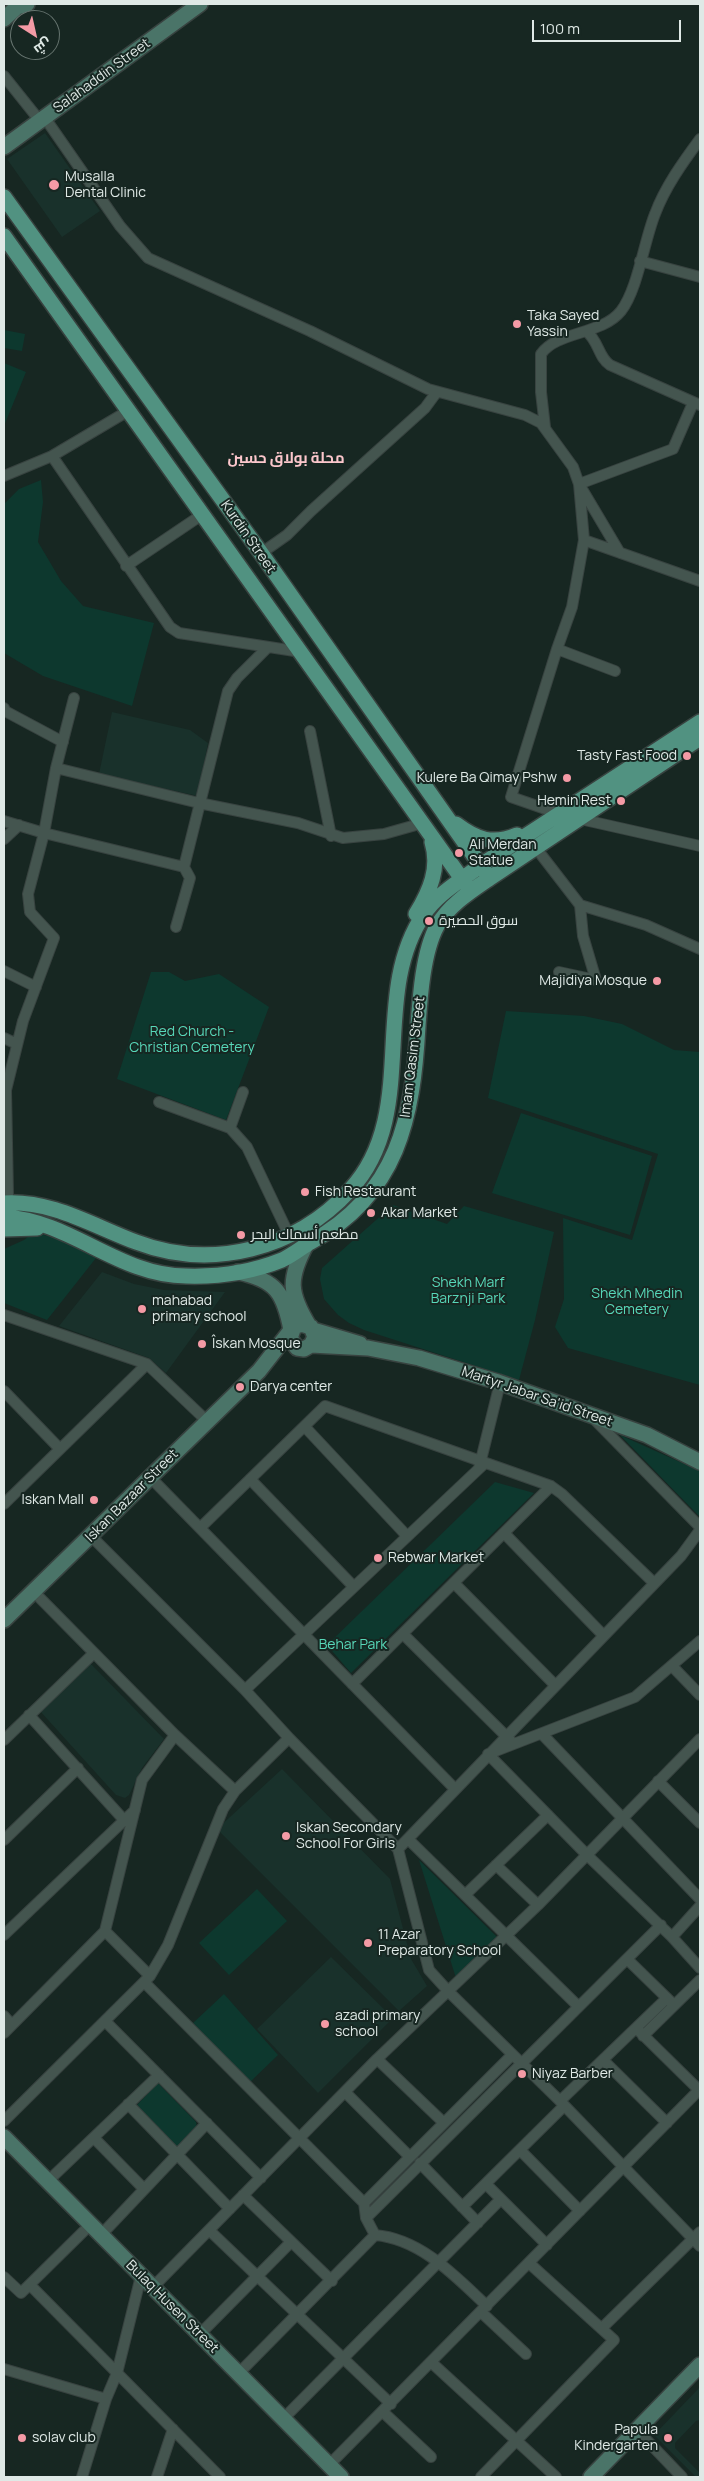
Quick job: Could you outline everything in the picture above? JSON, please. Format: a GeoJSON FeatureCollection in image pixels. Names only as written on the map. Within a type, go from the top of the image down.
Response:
{"type":"FeatureCollection","features":[{"type":"Feature","properties":{"kind":"main road","name":"Kurdin Street"},"geometry":{"type":"LineString","coordinates":[[4,198],[193,459],[486,872]]}},
{"type":"Feature","properties":{"kind":"main road","name":"Kurdin Street"},"geometry":{"type":"LineString","coordinates":[[4,236],[466,885]]}},
{"type":"Feature","properties":{"kind":"main road"},"geometry":{"type":"LineString","coordinates":[[173,473],[193,459]]}},
{"type":"Feature","properties":{"kind":"main road","name":"Imam Qasim Street"},"geometry":{"type":"LineString","coordinates":[[5,1202],[28,1204],[64,1212],[152,1248],[183,1253],[239,1252],[266,1246],[289,1235],[327,1211],[351,1190],[361,1177],[374,1156],[382,1135],[390,1093],[401,974],[410,941],[420,920],[430,906],[486,872],[558,816],[700,722]]}},
{"type":"Feature","properties":{"kind":"main road","name":"Imam Qasim Street"},"geometry":{"type":"LineString","coordinates":[[486,872],[536,848],[700,738]]}},
{"type":"Feature","properties":{"kind":"main road"},"geometry":{"type":"LineString","coordinates":[[442,810],[469,833],[482,840],[493,842],[507,839],[558,816]]}},
{"type":"Feature","properties":{"kind":"main road"},"geometry":{"type":"LineString","coordinates":[[410,941],[412,924],[434,874],[435,853],[426,829]]}},
{"type":"Feature","properties":{"kind":"main road","name":"Imam Qasim Street"},"geometry":{"type":"LineString","coordinates":[[4,1229],[50,1228],[101,1250],[127,1264],[153,1273],[184,1277],[238,1272],[283,1259],[341,1224],[372,1193],[401,1137],[410,1096],[420,999],[432,941],[443,917],[466,885]]}},
{"type":"Feature","properties":{"kind":"main road"},"geometry":{"type":"LineString","coordinates":[[390,1093],[410,1096]]}},
{"type":"Feature","properties":{"kind":"main road"},"geometry":{"type":"LineString","coordinates":[[5,1202],[29,1220],[50,1228]]}},
{"type":"Feature","properties":{"kind":"street","name":"Salahaddin Street"},"geometry":{"type":"LineString","coordinates":[[4,147],[200,4]]}},
{"type":"Feature","properties":{"kind":"street"},"geometry":{"type":"LineString","coordinates":[[4,19],[21,5]]}},
{"type":"Feature","properties":{"kind":"street"},"geometry":{"type":"LineString","coordinates":[[4,76],[42,119],[120,226],[148,258],[310,331],[436,393],[531,417],[545,427],[573,467],[579,484],[620,553]]}},
{"type":"Feature","properties":{"kind":"street"},"geometry":{"type":"LineString","coordinates":[[545,427],[540,356],[551,344],[608,322],[621,311],[629,296],[664,192],[700,139]]}},
{"type":"Feature","properties":{"kind":"street"},"geometry":{"type":"LineString","coordinates":[[640,261],[700,277]]}},
{"type":"Feature","properties":{"kind":"street"},"geometry":{"type":"LineString","coordinates":[[579,484],[673,449],[697,404],[607,363],[594,338],[586,332]]}},
{"type":"Feature","properties":{"kind":"street"},"geometry":{"type":"LineString","coordinates":[[260,554],[300,524],[311,511],[425,408],[436,393]]}},
{"type":"Feature","properties":{"kind":"street"},"geometry":{"type":"LineString","coordinates":[[4,476],[52,456],[128,411]]}},
{"type":"Feature","properties":{"kind":"street"},"geometry":{"type":"LineString","coordinates":[[52,456],[126,566],[170,627],[179,633],[300,652]]}},
{"type":"Feature","properties":{"kind":"street"},"geometry":{"type":"LineString","coordinates":[[558,816],[511,797],[557,649],[572,608],[584,540],[579,484]]}},
{"type":"Feature","properties":{"kind":"street"},"geometry":{"type":"LineString","coordinates":[[126,566],[203,514]]}},
{"type":"Feature","properties":{"kind":"street"},"geometry":{"type":"LineString","coordinates":[[584,540],[700,581]]}},
{"type":"Feature","properties":{"kind":"street"},"geometry":{"type":"LineString","coordinates":[[176,927],[190,878],[184,867],[228,691],[237,678],[268,646]]}},
{"type":"Feature","properties":{"kind":"street"},"geometry":{"type":"LineString","coordinates":[[557,649],[615,671]]}},
{"type":"Feature","properties":{"kind":"street"},"geometry":{"type":"LineString","coordinates":[[5,1202],[5,1090],[17,1044],[54,938],[30,912],[28,894],[44,833],[56,768],[74,698]]}},
{"type":"Feature","properties":{"kind":"street"},"geometry":{"type":"LineString","coordinates":[[4,708],[5,711],[63,742]]}},
{"type":"Feature","properties":{"kind":"street"},"geometry":{"type":"LineString","coordinates":[[310,731],[331,836]]}},
{"type":"Feature","properties":{"kind":"street"},"geometry":{"type":"LineString","coordinates":[[56,768],[199,803],[298,823],[331,836],[356,838],[426,829]]}},
{"type":"Feature","properties":{"kind":"street"},"geometry":{"type":"LineString","coordinates":[[580,819],[700,846]]}},
{"type":"Feature","properties":{"kind":"street"},"geometry":{"type":"LineString","coordinates":[[4,821],[44,833],[184,867]]}},
{"type":"Feature","properties":{"kind":"street"},"geometry":{"type":"LineString","coordinates":[[4,839],[19,825]]}},
{"type":"Feature","properties":{"kind":"street"},"geometry":{"type":"LineString","coordinates":[[536,848],[580,905],[583,936],[596,980],[559,972]]}},
{"type":"Feature","properties":{"kind":"street"},"geometry":{"type":"LineString","coordinates":[[580,905],[646,926],[700,949]]}},
{"type":"Feature","properties":{"kind":"street"},"geometry":{"type":"LineString","coordinates":[[4,971],[36,987]]}},
{"type":"Feature","properties":{"kind":"street"},"geometry":{"type":"LineString","coordinates":[[4,1038],[17,1044]]}},
{"type":"Feature","properties":{"kind":"street"},"geometry":{"type":"LineString","coordinates":[[230,1128],[243,1092]]}},
{"type":"Feature","properties":{"kind":"street"},"geometry":{"type":"LineString","coordinates":[[160,1102],[230,1128],[247,1147],[289,1235]]}},
{"type":"Feature","properties":{"kind":"street"},"geometry":{"type":"LineString","coordinates":[[306,1245],[294,1271],[292,1282],[293,1295],[307,1337]]}},
{"type":"Feature","properties":{"kind":"street"},"geometry":{"type":"LineString","coordinates":[[238,1272],[255,1276],[275,1287],[285,1304],[292,1330]]}},
{"type":"Feature","properties":{"kind":"street"},"geometry":{"type":"LineString","coordinates":[[4,1315],[148,1364],[207,1421]]}},
{"type":"Feature","properties":{"kind":"street"},"geometry":{"type":"LineString","coordinates":[[259,1371],[292,1330],[301,1324],[307,1337]]}},
{"type":"Feature","properties":{"kind":"street"},"geometry":{"type":"LineString","coordinates":[[259,1371],[307,1337]]}},
{"type":"Feature","properties":{"kind":"street","name":"Martyr Jabar Sa'id Street"},"geometry":{"type":"LineString","coordinates":[[307,1337],[350,1340],[368,1348],[419,1358],[500,1383],[647,1435],[700,1462]]}},
{"type":"Feature","properties":{"kind":"street"},"geometry":{"type":"LineString","coordinates":[[4,1504],[148,1364]]}},
{"type":"Feature","properties":{"kind":"street","name":"Iskan Bazaar Street"},"geometry":{"type":"LineString","coordinates":[[4,1620],[259,1371]]}},
{"type":"Feature","properties":{"kind":"street"},"geometry":{"type":"LineString","coordinates":[[245,1690],[481,1464],[500,1383]]}},
{"type":"Feature","properties":{"kind":"street"},"geometry":{"type":"LineString","coordinates":[[5,1395],[60,1449]]}},
{"type":"Feature","properties":{"kind":"street"},"geometry":{"type":"LineString","coordinates":[[200,1528],[325,1406],[481,1464],[551,1486],[562,1494],[653,1582]]}},
{"type":"Feature","properties":{"kind":"street"},"geometry":{"type":"LineString","coordinates":[[398,1849],[653,1582],[681,1556],[700,1529],[591,1416]]}},
{"type":"Feature","properties":{"kind":"street"},"geometry":{"type":"LineString","coordinates":[[305,1427],[407,1536]]}},
{"type":"Feature","properties":{"kind":"street"},"geometry":{"type":"LineString","coordinates":[[151,1478],[455,1789]]}},
{"type":"Feature","properties":{"kind":"street"},"geometry":{"type":"LineString","coordinates":[[250,1479],[354,1587]]}},
{"type":"Feature","properties":{"kind":"street"},"geometry":{"type":"LineString","coordinates":[[352,1684],[551,1486]]}},
{"type":"Feature","properties":{"kind":"street"},"geometry":{"type":"LineString","coordinates":[[504,1533],[603,1635]]}},
{"type":"Feature","properties":{"kind":"street"},"geometry":{"type":"LineString","coordinates":[[91,1536],[245,1690],[289,1738],[398,1849],[429,1970],[623,2167],[698,2239],[602,2328]]}},
{"type":"Feature","properties":{"kind":"street"},"geometry":{"type":"LineString","coordinates":[[454,1583],[555,1685]]}},
{"type":"Feature","properties":{"kind":"street"},"geometry":{"type":"LineString","coordinates":[[34,1592],[175,1735],[235,1791]]}},
{"type":"Feature","properties":{"kind":"street"},"geometry":{"type":"LineString","coordinates":[[403,1634],[514,1744]]}},
{"type":"Feature","properties":{"kind":"street"},"geometry":{"type":"LineString","coordinates":[[488,1754],[636,1697],[700,1641]]}},
{"type":"Feature","properties":{"kind":"street"},"geometry":{"type":"LineString","coordinates":[[4,1740],[94,1653]]}},
{"type":"Feature","properties":{"kind":"street"},"geometry":{"type":"LineString","coordinates":[[672,1666],[700,1695]]}},
{"type":"Feature","properties":{"kind":"street"},"geometry":{"type":"LineString","coordinates":[[29,1715],[124,1820]]}},
{"type":"Feature","properties":{"kind":"street"},"geometry":{"type":"LineString","coordinates":[[542,1734],[700,1899]]}},
{"type":"Feature","properties":{"kind":"street"},"geometry":{"type":"LineString","coordinates":[[4,2034],[105,1931],[142,1780],[175,1735]]}},
{"type":"Feature","properties":{"kind":"street"},"geometry":{"type":"LineString","coordinates":[[4,2121],[148,1979],[168,1945],[223,1809],[235,1791],[289,1738]]}},
{"type":"Feature","properties":{"kind":"street"},"geometry":{"type":"LineString","coordinates":[[152,2288],[377,2060],[538,1906],[658,1781],[698,1745]]}},
{"type":"Feature","properties":{"kind":"street"},"geometry":{"type":"LineString","coordinates":[[488,1754],[587,1855],[672,1937],[700,1968]]}},
{"type":"Feature","properties":{"kind":"street"},"geometry":{"type":"LineString","coordinates":[[4,1840],[78,1768]]}},
{"type":"Feature","properties":{"kind":"street"},"geometry":{"type":"LineString","coordinates":[[658,1781],[700,1823]]}},
{"type":"Feature","properties":{"kind":"street"},"geometry":{"type":"LineString","coordinates":[[4,1935],[136,1809]]}},
{"type":"Feature","properties":{"kind":"street"},"geometry":{"type":"LineString","coordinates":[[465,1895],[548,1815]]}},
{"type":"Feature","properties":{"kind":"street"},"geometry":{"type":"LineString","coordinates":[[408,1838],[578,2006]]}},
{"type":"Feature","properties":{"kind":"street"},"geometry":{"type":"LineString","coordinates":[[496,1865],[538,1906]]}},
{"type":"Feature","properties":{"kind":"street"},"geometry":{"type":"LineString","coordinates":[[672,1937],[700,1906]]}},
{"type":"Feature","properties":{"kind":"street"},"geometry":{"type":"LineString","coordinates":[[366,2218],[660,1925]]}},
{"type":"Feature","properties":{"kind":"street"},"geometry":{"type":"LineString","coordinates":[[105,1931],[299,2139],[364,2203],[366,2218],[376,2234],[388,2236],[439,2261],[526,2354]]}},
{"type":"Feature","properties":{"kind":"street"},"geometry":{"type":"LineString","coordinates":[[627,1959],[671,2002]]}},
{"type":"Feature","properties":{"kind":"street"},"geometry":{"type":"LineString","coordinates":[[462,2207],[520,2150],[562,2103],[636,2028],[700,1980]]}},
{"type":"Feature","properties":{"kind":"street"},"geometry":{"type":"LineString","coordinates":[[644,2036],[671,2002]]}},
{"type":"Feature","properties":{"kind":"street"},"geometry":{"type":"LineString","coordinates":[[4,2016],[12,2025]]}},
{"type":"Feature","properties":{"kind":"street"},"geometry":{"type":"LineString","coordinates":[[105,2021],[261,2178]]}},
{"type":"Feature","properties":{"kind":"street"},"geometry":{"type":"LineString","coordinates":[[329,2465],[432,2363],[700,2089],[636,2028]]}},
{"type":"Feature","properties":{"kind":"street"},"geometry":{"type":"LineString","coordinates":[[364,2203],[512,2055]]}},
{"type":"Feature","properties":{"kind":"street"},"geometry":{"type":"LineString","coordinates":[[377,2060],[444,2123]]}},
{"type":"Feature","properties":{"kind":"street"},"geometry":{"type":"LineString","coordinates":[[603,2060],[667,2122]]}},
{"type":"Feature","properties":{"kind":"street"},"geometry":{"type":"LineString","coordinates":[[47,2182],[159,2075]]}},
{"type":"Feature","properties":{"kind":"street"},"geometry":{"type":"LineString","coordinates":[[345,2092],[410,2157]]}},
{"type":"Feature","properties":{"kind":"street"},"geometry":{"type":"LineString","coordinates":[[128,2104],[230,2209]]}},
{"type":"Feature","properties":{"kind":"street"},"geometry":{"type":"LineString","coordinates":[[4,2278],[22,2293],[144,2190],[207,2123]]}},
{"type":"Feature","properties":{"kind":"street","name":"Bulaq Husen Street"},"geometry":{"type":"LineString","coordinates":[[4,2137],[341,2477]]}},
{"type":"Feature","properties":{"kind":"street"},"geometry":{"type":"LineString","coordinates":[[94,2138],[144,2190]]}},
{"type":"Feature","properties":{"kind":"street"},"geometry":{"type":"LineString","coordinates":[[520,2150],[580,2211]]}},
{"type":"Feature","properties":{"kind":"street"},"geometry":{"type":"LineString","coordinates":[[420,2163],[478,2223]]}},
{"type":"Feature","properties":{"kind":"street"},"geometry":{"type":"LineString","coordinates":[[486,2184],[547,2245]]}},
{"type":"Feature","properties":{"kind":"street"},"geometry":{"type":"LineString","coordinates":[[243,2195],[332,2281]]}},
{"type":"Feature","properties":{"kind":"street"},"geometry":{"type":"LineString","coordinates":[[284,2418],[501,2199]]}},
{"type":"Feature","properties":{"kind":"street"},"geometry":{"type":"LineString","coordinates":[[209,2230],[391,2404]]}},
{"type":"Feature","properties":{"kind":"street"},"geometry":{"type":"LineString","coordinates":[[239,2373],[332,2281],[376,2234]]}},
{"type":"Feature","properties":{"kind":"street"},"geometry":{"type":"LineString","coordinates":[[199,2335],[291,2242]]}},
{"type":"Feature","properties":{"kind":"street"},"geometry":{"type":"LineString","coordinates":[[481,2477],[614,2340],[529,2264]]}},
{"type":"Feature","properties":{"kind":"street"},"geometry":{"type":"LineString","coordinates":[[82,2477],[106,2399],[117,2373],[140,2276]]}},
{"type":"Feature","properties":{"kind":"street"},"geometry":{"type":"LineString","coordinates":[[30,2285],[220,2477]]}},
{"type":"Feature","properties":{"kind":"street"},"geometry":{"type":"LineString","coordinates":[[432,2363],[556,2477]]}},
{"type":"Feature","properties":{"kind":"street"},"geometry":{"type":"LineString","coordinates":[[591,2477],[700,2365]]}},
{"type":"Feature","properties":{"kind":"street"},"geometry":{"type":"LineString","coordinates":[[4,2369],[106,2399]]}},
{"type":"Feature","properties":{"kind":"street"},"geometry":{"type":"LineString","coordinates":[[383,2412],[431,2457]]}},
{"type":"Feature","properties":{"kind":"street"},"geometry":{"type":"LineString","coordinates":[[157,2477],[173,2429]]}},
{"type":"Feature","properties":{"kind":"street"},"geometry":{"type":"LineString","coordinates":[[637,2430],[682,2477]]}},
{"type":"Feature","properties":{"kind":"shaded area","name":"Musalla Dental Clinic"},"geometry":{"type":"Polygon","coordinates":[[[45,133],[100,211],[62,237],[7,159],[45,133]]]}},
{"type":"Feature","properties":{"kind":"shaded area"},"geometry":{"type":"Polygon","coordinates":[[[112,712],[190,730],[208,743],[198,796],[99,774],[112,712]]]}},
{"type":"Feature","properties":{"kind":"shaded area","name":"mahabad primary school"},"geometry":{"type":"Polygon","coordinates":[[[102,1272],[134,1284],[164,1290],[225,1292],[166,1373],[149,1358],[59,1326],[102,1272]]]}},
{"type":"Feature","properties":{"kind":"shaded area"},"geometry":{"type":"Polygon","coordinates":[[[90,1663],[164,1739],[142,1768],[129,1795],[125,1798],[116,1795],[40,1711],[90,1663]]]}},
{"type":"Feature","properties":{"kind":"shaded area"},"geometry":{"type":"Polygon","coordinates":[[[282,1769],[390,1879],[411,1959],[427,1986],[399,2011],[217,1829],[282,1769]]]}},
{"type":"Feature","properties":{"kind":"shaded area","name":"azadi primary school"},"geometry":{"type":"Polygon","coordinates":[[[331,1957],[393,2018],[318,2093],[257,2029],[331,1957]]]}},
{"type":"Feature","properties":{"kind":"shaded area","name":"Papula Kindergarten"},"geometry":{"type":"Polygon","coordinates":[[[700,2387],[700,2420],[696,2421],[675,2443],[675,2448],[700,2473],[700,2477],[696,2477],[654,2435],[700,2387]]]}},
{"type":"Feature","properties":{"kind":"green space"},"geometry":{"type":"Polygon","coordinates":[[[4,330],[25,334],[22,351],[4,348],[4,330]]]}},
{"type":"Feature","properties":{"kind":"green space"},"geometry":{"type":"Polygon","coordinates":[[[4,363],[26,372],[4,426],[4,363]]]}},
{"type":"Feature","properties":{"kind":"green space"},"geometry":{"type":"Polygon","coordinates":[[[41,480],[43,502],[38,542],[61,581],[83,606],[154,623],[132,706],[43,676],[4,653],[4,504],[19,489],[41,480]]]}},
{"type":"Feature","properties":{"kind":"green space","name":"Red Church - Christian Cemetery"},"geometry":{"type":"Polygon","coordinates":[[[151,972],[169,972],[185,981],[219,974],[269,1007],[226,1120],[117,1079],[151,972]]]}},
{"type":"Feature","properties":{"kind":"green space","name":"Shekh Mhedin Cemetery"},"geometry":{"type":"Polygon","coordinates":[[[506,1011],[584,1016],[622,1024],[674,1050],[700,1052],[700,1385],[568,1348],[555,1327],[564,1299],[563,1218],[632,1240],[658,1154],[488,1098],[506,1011]]]}},
{"type":"Feature","properties":{"kind":"green space"},"geometry":{"type":"Polygon","coordinates":[[[521,1113],[652,1156],[630,1235],[492,1193],[521,1113]]]}},
{"type":"Feature","properties":{"kind":"green space","name":"Shekh Marf Barznji Park"},"geometry":{"type":"Polygon","coordinates":[[[393,1205],[447,1224],[464,1206],[554,1232],[535,1320],[519,1380],[364,1330],[338,1315],[324,1299],[320,1279],[322,1268],[393,1205]]]}},
{"type":"Feature","properties":{"kind":"green space"},"geometry":{"type":"Polygon","coordinates":[[[33,1233],[54,1237],[96,1258],[47,1320],[4,1303],[4,1249],[24,1240],[33,1233]]]}},
{"type":"Feature","properties":{"kind":"green space"},"geometry":{"type":"Polygon","coordinates":[[[620,1435],[700,1471],[700,1517],[620,1435]]]}},
{"type":"Feature","properties":{"kind":"green space","name":"Behar Park"},"geometry":{"type":"Polygon","coordinates":[[[495,1482],[534,1493],[351,1673],[327,1645],[495,1482]]]}},
{"type":"Feature","properties":{"kind":"green space"},"geometry":{"type":"Polygon","coordinates":[[[419,1860],[497,1937],[456,1978],[419,1860]]]}},
{"type":"Feature","properties":{"kind":"green space"},"geometry":{"type":"Polygon","coordinates":[[[257,1889],[287,1921],[229,1975],[199,1943],[257,1889]]]}},
{"type":"Feature","properties":{"kind":"green space"},"geometry":{"type":"Polygon","coordinates":[[[224,1994],[278,2055],[249,2083],[193,2023],[224,1994]]]}},
{"type":"Feature","properties":{"kind":"green space"},"geometry":{"type":"Polygon","coordinates":[[[158,2083],[196,2122],[197,2129],[178,2148],[137,2105],[158,2083]]]}},
{"type":"Feature","properties":{"kind":"place","name":"Musalla Dental Clinic"},"geometry":{"type":"Point","coordinates":[54,185]}},
{"type":"Feature","properties":{"kind":"place","name":"Taka Sayed Yassin"},"geometry":{"type":"Point","coordinates":[517,324]}},
{"type":"Feature","properties":{"kind":"place","name":"Tasty Fast Food"},"geometry":{"type":"Point","coordinates":[687,756]}},
{"type":"Feature","properties":{"kind":"place","name":"Kulere Ba Qimay Pshw"},"geometry":{"type":"Point","coordinates":[567,778]}},
{"type":"Feature","properties":{"kind":"place","name":"Hemin Rest"},"geometry":{"type":"Point","coordinates":[621,801]}},
{"type":"Feature","properties":{"kind":"place","name":"Ali Merdan Statue"},"geometry":{"type":"Point","coordinates":[459,853]}},
{"type":"Feature","properties":{"kind":"place","name":"سوق الحصيرة"},"geometry":{"type":"Point","coordinates":[429,921]}},
{"type":"Feature","properties":{"kind":"place","name":"Majidiya Mosque"},"geometry":{"type":"Point","coordinates":[657,981]}},
{"type":"Feature","properties":{"kind":"place","name":"Fish Restaurant"},"geometry":{"type":"Point","coordinates":[305,1192]}},
{"type":"Feature","properties":{"kind":"place","name":"Akar Market"},"geometry":{"type":"Point","coordinates":[371,1213]}},
{"type":"Feature","properties":{"kind":"place","name":"مطعم أسماك البحر"},"geometry":{"type":"Point","coordinates":[241,1235]}},
{"type":"Feature","properties":{"kind":"place","name":"mahabad primary school"},"geometry":{"type":"Point","coordinates":[142,1309]}},
{"type":"Feature","properties":{"kind":"place","name":"Îskan Mosque"},"geometry":{"type":"Point","coordinates":[202,1344]}},
{"type":"Feature","properties":{"kind":"place","name":"Darya center"},"geometry":{"type":"Point","coordinates":[240,1387]}},
{"type":"Feature","properties":{"kind":"place","name":"Iskan Mall"},"geometry":{"type":"Point","coordinates":[94,1500]}},
{"type":"Feature","properties":{"kind":"place","name":"Rebwar Market"},"geometry":{"type":"Point","coordinates":[378,1558]}},
{"type":"Feature","properties":{"kind":"place","name":"Iskan Secondary School For Girls"},"geometry":{"type":"Point","coordinates":[286,1836]}},
{"type":"Feature","properties":{"kind":"place","name":"11 Azar Preparatory School"},"geometry":{"type":"Point","coordinates":[368,1943]}},
{"type":"Feature","properties":{"kind":"place","name":"azadi primary school"},"geometry":{"type":"Point","coordinates":[325,2024]}},
{"type":"Feature","properties":{"kind":"place","name":"Niyaz Barber"},"geometry":{"type":"Point","coordinates":[522,2074]}},
{"type":"Feature","properties":{"kind":"place","name":"solav club"},"geometry":{"type":"Point","coordinates":[22,2438]}},
{"type":"Feature","properties":{"kind":"place","name":"Papula Kindergarten"},"geometry":{"type":"Point","coordinates":[668,2438]}},
{"type":"Feature","properties":{"kind":"district","name":"محلة بولاق حسين"},"geometry":{"type":"Point","coordinates":[286,459]}}]}
